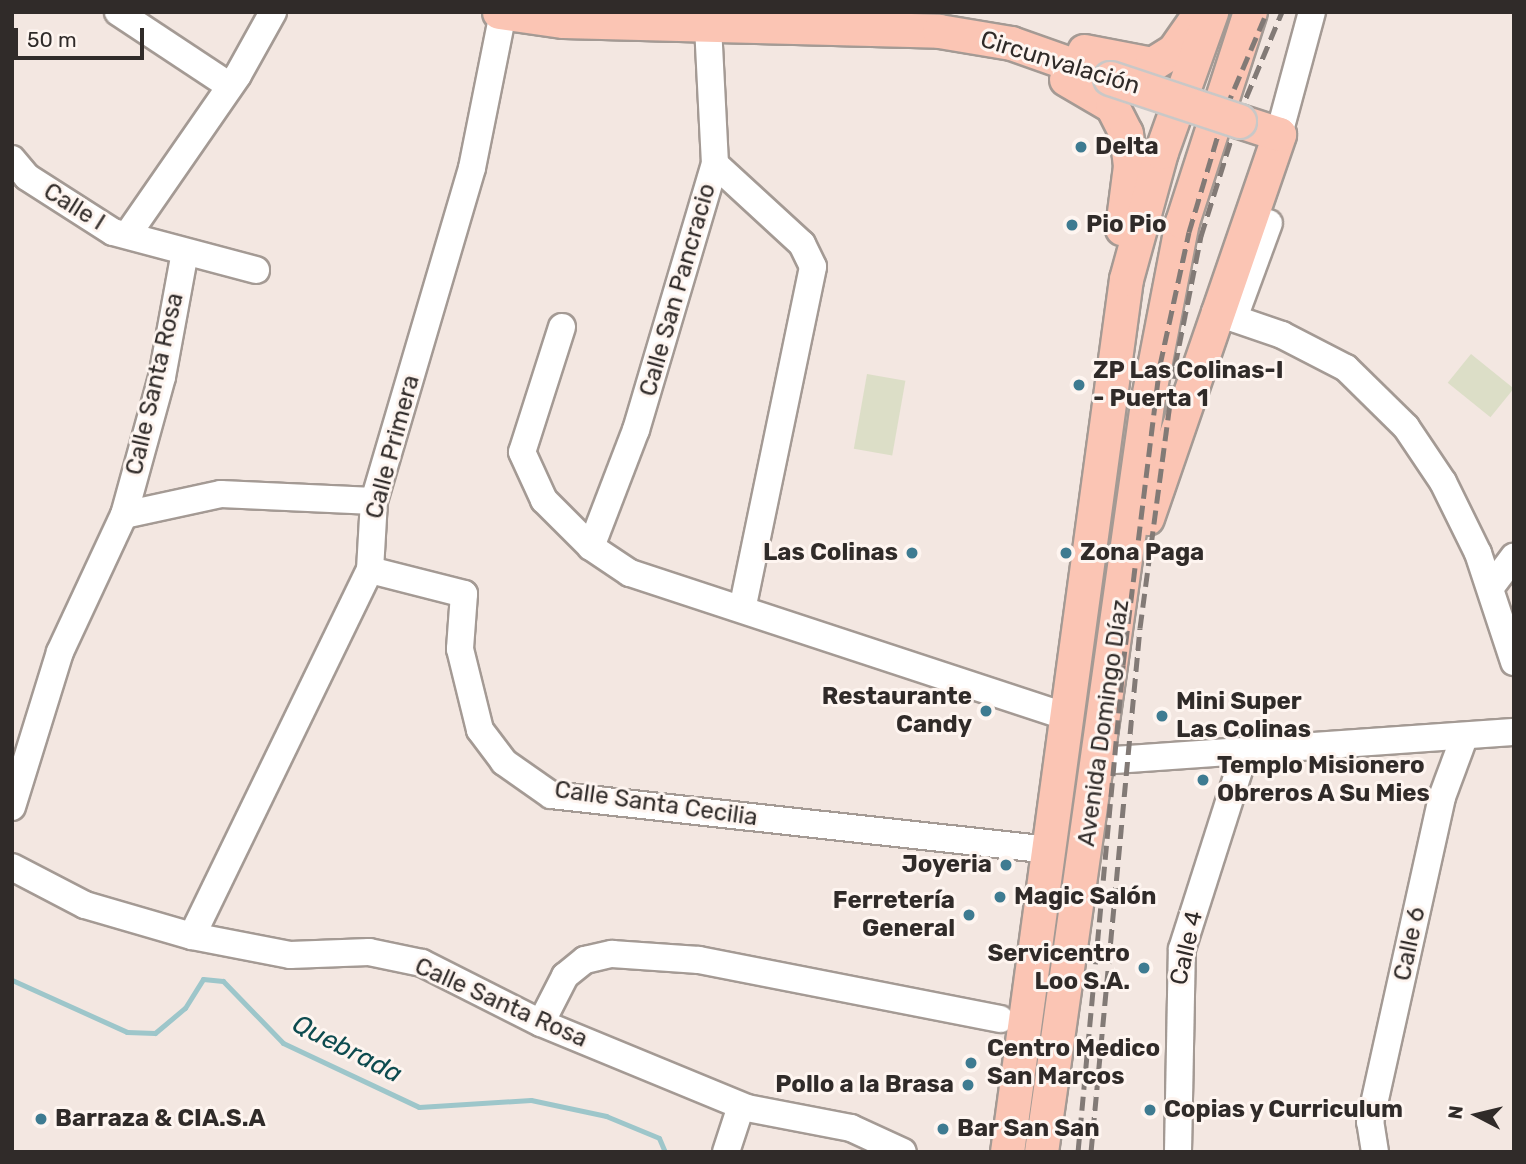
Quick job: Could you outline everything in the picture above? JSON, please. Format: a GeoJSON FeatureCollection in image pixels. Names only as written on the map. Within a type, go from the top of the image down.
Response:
{"type":"FeatureCollection","features":[{"type":"Feature","properties":{"kind":"main road"},"geometry":{"type":"LineString","coordinates":[[782,25],[875,15],[995,23],[1136,66],[1174,50],[1198,12]]}},
{"type":"Feature","properties":{"kind":"main road","name":"Avenida Domingo Díaz"},"geometry":{"type":"LineString","coordinates":[[1007,1152],[1010,1111],[1050,850],[1126,279],[1161,152],[1211,12]]}},
{"type":"Feature","properties":{"kind":"main road","name":"Avenida Domingo Díaz"},"geometry":{"type":"LineString","coordinates":[[1041,1152],[1099,761],[1147,403],[1182,222],[1250,12]]}},
{"type":"Feature","properties":{"kind":"main road","name":"Circunvalación"},"geometry":{"type":"LineString","coordinates":[[501,13],[708,24],[782,25],[985,38],[1279,134]]}},
{"type":"Feature","properties":{"kind":"main road"},"geometry":{"type":"LineString","coordinates":[[782,25],[846,39],[974,50],[1042,68],[1100,96],[1120,118],[1128,146],[1120,254],[1126,279]]}},
{"type":"Feature","properties":{"kind":"main road"},"geometry":{"type":"LineString","coordinates":[[1119,608],[1224,315],[1279,134]]}},
{"type":"Feature","properties":{"kind":"main road"},"geometry":{"type":"LineString","coordinates":[[997,1152],[1010,1111]]}},
{"type":"Feature","properties":{"kind":"main road"},"geometry":{"type":"LineString","coordinates":[[1047,1118],[1052,1152]]}},
{"type":"Feature","properties":{"kind":"street"},"geometry":{"type":"LineString","coordinates":[[118,12],[230,86]]}},
{"type":"Feature","properties":{"kind":"street"},"geometry":{"type":"LineString","coordinates":[[128,234],[230,86],[273,12]]}},
{"type":"Feature","properties":{"kind":"street"},"geometry":{"type":"LineString","coordinates":[[1279,134],[1312,12]]}},
{"type":"Feature","properties":{"kind":"street","name":"Calle Primera"},"geometry":{"type":"LineString","coordinates":[[192,936],[370,570],[374,501],[472,168],[501,13]]}},
{"type":"Feature","properties":{"kind":"street","name":"Calle San Pancracio"},"geometry":{"type":"LineString","coordinates":[[591,547],[636,430],[715,164],[708,24]]}},
{"type":"Feature","properties":{"kind":"street","name":"Calle I"},"geometry":{"type":"LineString","coordinates":[[12,159],[67,205],[128,234],[184,252],[256,270]]}},
{"type":"Feature","properties":{"kind":"street"},"geometry":{"type":"LineString","coordinates":[[715,164],[802,244],[813,267],[742,609]]}},
{"type":"Feature","properties":{"kind":"street"},"geometry":{"type":"LineString","coordinates":[[1269,223],[1224,315],[1323,354],[1366,384],[1406,427],[1443,482],[1491,587],[1514,662]]}},
{"type":"Feature","properties":{"kind":"street","name":"Calle Santa Rosa"},"geometry":{"type":"LineString","coordinates":[[12,807],[60,652],[124,515],[162,377],[184,252]]}},
{"type":"Feature","properties":{"kind":"street"},"geometry":{"type":"LineString","coordinates":[[562,327],[522,452],[544,500],[591,547],[630,573],[742,609],[908,669],[1068,717]]}},
{"type":"Feature","properties":{"kind":"street","name":"Calle Santa Rosa"},"geometry":{"type":"LineString","coordinates":[[124,515],[220,494],[374,501]]}},
{"type":"Feature","properties":{"kind":"street"},"geometry":{"type":"LineString","coordinates":[[1491,587],[1514,557]]}},
{"type":"Feature","properties":{"kind":"street","name":"Calle Santa Cecilia"},"geometry":{"type":"LineString","coordinates":[[370,570],[464,594],[460,649],[480,730],[505,762],[551,795],[1050,850]]}},
{"type":"Feature","properties":{"kind":"street"},"geometry":{"type":"LineString","coordinates":[[1099,761],[1464,738],[1514,732]]}},
{"type":"Feature","properties":{"kind":"street","name":"Calle 6"},"geometry":{"type":"LineString","coordinates":[[1375,1152],[1370,1122],[1442,797],[1464,738]]}},
{"type":"Feature","properties":{"kind":"street","name":"Calle 4"},"geometry":{"type":"LineString","coordinates":[[1178,1152],[1182,949],[1245,751]]}},
{"type":"Feature","properties":{"kind":"street","name":"Calle Santa Rosa"},"geometry":{"type":"LineString","coordinates":[[12,867],[85,905],[192,936],[290,955],[369,952],[422,963],[541,1023],[741,1106],[850,1128],[903,1152]]}},
{"type":"Feature","properties":{"kind":"street"},"geometry":{"type":"LineString","coordinates":[[541,1023],[565,976],[585,960],[612,954],[699,960],[1000,1019]]}},
{"type":"Feature","properties":{"kind":"street"},"geometry":{"type":"LineString","coordinates":[[726,1152],[741,1106]]}},
{"type":"Feature","properties":{"kind":"green space"},"geometry":{"type":"Polygon","coordinates":[[[1471,354],[1514,389],[1490,417],[1448,383],[1471,354]]]}},
{"type":"Feature","properties":{"kind":"green space"},"geometry":{"type":"Polygon","coordinates":[[[867,374],[905,381],[892,456],[854,449],[867,374]]]}},
{"type":"Feature","properties":{"kind":"waterway","name":"Quebrada"},"geometry":{"type":"LineString","coordinates":[[12,980],[127,1032],[155,1033],[185,1008],[203,979],[223,981],[283,1043],[419,1107],[531,1100],[606,1116],[659,1138],[665,1152]]}},
{"type":"Feature","properties":{"kind":"railway"},"geometry":{"type":"LineString","coordinates":[[1078,1152],[1123,665],[1160,365],[1189,232],[1226,108],[1267,12]]}},
{"type":"Feature","properties":{"kind":"railway"},"geometry":{"type":"LineString","coordinates":[[1091,1152],[1140,628],[1175,366],[1201,236],[1238,117],[1282,12]]}},
{"type":"Feature","properties":{"kind":"place","name":"Delta"},"geometry":{"type":"Point","coordinates":[1081,147]}},
{"type":"Feature","properties":{"kind":"place","name":"Pio Pio"},"geometry":{"type":"Point","coordinates":[1072,225]}},
{"type":"Feature","properties":{"kind":"place","name":"ZP Las Colinas-I - Puerta 1"},"geometry":{"type":"Point","coordinates":[1079,385]}},
{"type":"Feature","properties":{"kind":"place","name":"Las Colinas"},"geometry":{"type":"Point","coordinates":[912,553]}},
{"type":"Feature","properties":{"kind":"place","name":"Zona Paga"},"geometry":{"type":"Point","coordinates":[1066,553]}},
{"type":"Feature","properties":{"kind":"place","name":"Restaurante Candy"},"geometry":{"type":"Point","coordinates":[986,711]}},
{"type":"Feature","properties":{"kind":"place","name":"Mini Super Las Colinas"},"geometry":{"type":"Point","coordinates":[1162,716]}},
{"type":"Feature","properties":{"kind":"place","name":"Templo Misionero Obreros A Su Mies"},"geometry":{"type":"Point","coordinates":[1203,780]}},
{"type":"Feature","properties":{"kind":"place","name":"Joyeria"},"geometry":{"type":"Point","coordinates":[1006,865]}},
{"type":"Feature","properties":{"kind":"place","name":"Magic Salón"},"geometry":{"type":"Point","coordinates":[1000,897]}},
{"type":"Feature","properties":{"kind":"place","name":"Ferretería General"},"geometry":{"type":"Point","coordinates":[969,915]}},
{"type":"Feature","properties":{"kind":"place","name":"Servicentro Loo S.A."},"geometry":{"type":"Point","coordinates":[1144,968]}},
{"type":"Feature","properties":{"kind":"place","name":"Centro Medico San Marcos"},"geometry":{"type":"Point","coordinates":[971,1063]}},
{"type":"Feature","properties":{"kind":"place","name":"Pollo a la Brasa"},"geometry":{"type":"Point","coordinates":[968,1085]}},
{"type":"Feature","properties":{"kind":"place","name":"Copias y Curriculum"},"geometry":{"type":"Point","coordinates":[1150,1110]}},
{"type":"Feature","properties":{"kind":"place","name":"Barraza & CIA.S.A"},"geometry":{"type":"Point","coordinates":[41,1119]}},
{"type":"Feature","properties":{"kind":"place","name":"Bar San San"},"geometry":{"type":"Point","coordinates":[943,1129]}}]}
